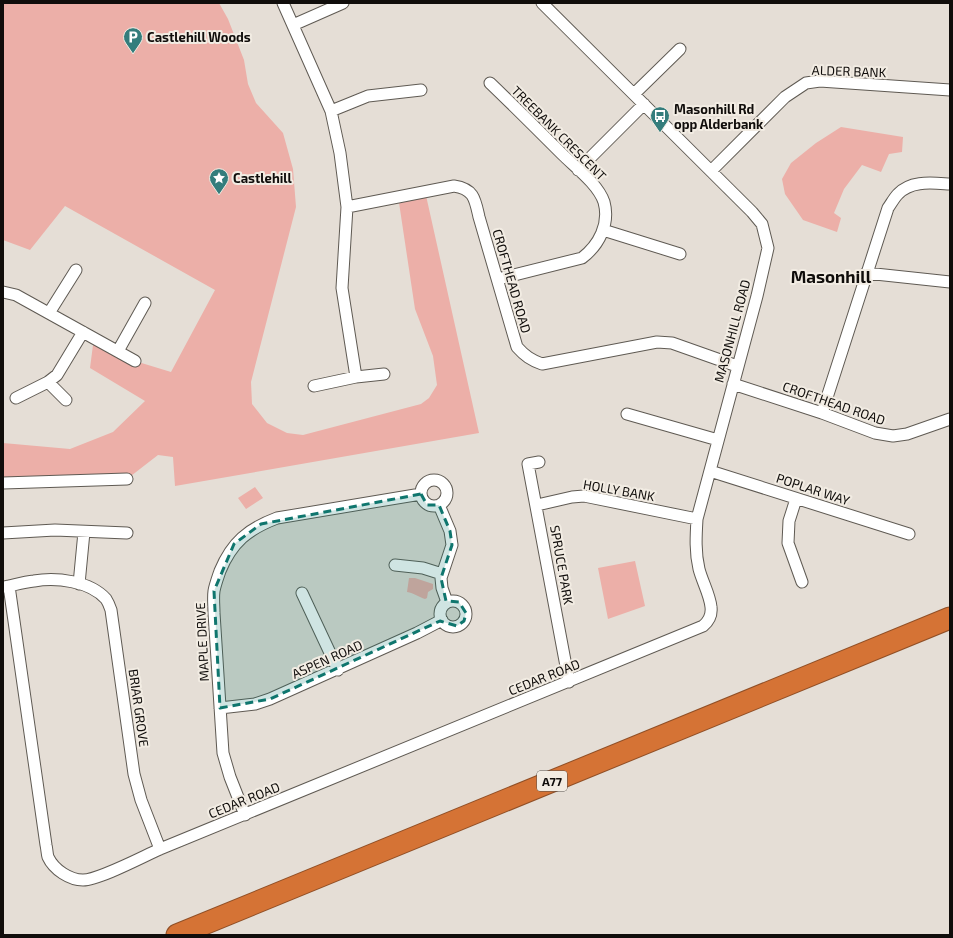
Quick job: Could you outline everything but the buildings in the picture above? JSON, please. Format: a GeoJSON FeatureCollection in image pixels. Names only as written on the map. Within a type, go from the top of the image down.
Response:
{"type":"FeatureCollection","features":[{"type":"Feature","properties":{"kind":"highway","name":"A77"},"geometry":{"type":"LineString","coordinates":[[177,935],[950,618]]}},
{"type":"Feature","properties":{"kind":"street"},"geometry":{"type":"LineString","coordinates":[[283,3],[331,111],[340,153],[347,207],[342,288],[356,377]]}},
{"type":"Feature","properties":{"kind":"street"},"geometry":{"type":"LineString","coordinates":[[293,25],[343,3]]}},
{"type":"Feature","properties":{"kind":"street","name":"MASONHILL ROAD"},"geometry":{"type":"LineString","coordinates":[[542,3],[752,212],[762,224],[768,248],[757,296],[697,519],[696,548],[699,568],[711,607],[711,615],[708,622]]}},
{"type":"Feature","properties":{"kind":"street"},"geometry":{"type":"LineString","coordinates":[[634,94],[680,49]]}},
{"type":"Feature","properties":{"kind":"street","name":"ALDER BANK"},"geometry":{"type":"LineString","coordinates":[[711,171],[785,97],[806,83],[820,81],[950,90]]}},
{"type":"Feature","properties":{"kind":"street","name":"TREEBANK CRESCENT"},"geometry":{"type":"LineString","coordinates":[[490,83],[590,182],[604,202],[606,217],[599,242],[582,258],[498,279]]}},
{"type":"Feature","properties":{"kind":"street"},"geometry":{"type":"LineString","coordinates":[[331,111],[368,96],[421,90]]}},
{"type":"Feature","properties":{"kind":"street"},"geometry":{"type":"LineString","coordinates":[[578,170],[644,104]]}},
{"type":"Feature","properties":{"kind":"street"},"geometry":{"type":"LineString","coordinates":[[822,414],[888,208],[898,194],[910,186],[924,182],[950,184]]}},
{"type":"Feature","properties":{"kind":"street","name":"CROFTHEAD ROAD"},"geometry":{"type":"LineString","coordinates":[[347,207],[454,186],[463,188],[472,194],[476,202],[517,347],[532,361],[542,364],[657,342],[672,343],[737,366]]}},
{"type":"Feature","properties":{"kind":"street"},"geometry":{"type":"LineString","coordinates":[[603,230],[680,254]]}},
{"type":"Feature","properties":{"kind":"street"},"geometry":{"type":"LineString","coordinates":[[48,313],[76,270]]}},
{"type":"Feature","properties":{"kind":"street"},"geometry":{"type":"LineString","coordinates":[[866,273],[950,282]]}},
{"type":"Feature","properties":{"kind":"street"},"geometry":{"type":"LineString","coordinates":[[3,292],[16,295],[135,361]]}},
{"type":"Feature","properties":{"kind":"street"},"geometry":{"type":"LineString","coordinates":[[118,351],[145,303]]}},
{"type":"Feature","properties":{"kind":"street"},"geometry":{"type":"LineString","coordinates":[[16,398],[48,382],[57,375],[83,332]]}},
{"type":"Feature","properties":{"kind":"street"},"geometry":{"type":"LineString","coordinates":[[314,386],[356,377],[384,374]]}},
{"type":"Feature","properties":{"kind":"street"},"geometry":{"type":"LineString","coordinates":[[48,382],[66,400]]}},
{"type":"Feature","properties":{"kind":"street","name":"CROFTHEAD ROAD"},"geometry":{"type":"LineString","coordinates":[[733,384],[875,433],[893,436],[907,434],[949,422]]}},
{"type":"Feature","properties":{"kind":"street"},"geometry":{"type":"LineString","coordinates":[[627,414],[718,440]]}},
{"type":"Feature","properties":{"kind":"street","name":"SPRUCE PARK"},"geometry":{"type":"LineString","coordinates":[[539,462],[528,464],[537,505],[569,682]]}},
{"type":"Feature","properties":{"kind":"street","name":"POPLAR WAY"},"geometry":{"type":"LineString","coordinates":[[710,471],[909,534]]}},
{"type":"Feature","properties":{"kind":"street"},"geometry":{"type":"LineString","coordinates":[[3,484],[127,479]]}},
{"type":"Feature","properties":{"kind":"street"},"geometry":{"type":"LineString","coordinates":[[436,480],[444,485],[447,494],[443,503],[439,505],[427,505],[422,500],[420,494],[421,489],[427,482],[436,480]]}},
{"type":"Feature","properties":{"kind":"street","name":"MAPLE DRIVE"},"geometry":{"type":"LineString","coordinates":[[245,815],[230,777],[223,753],[214,613],[214,591],[225,559],[234,544],[261,524],[277,518],[420,494]]}},
{"type":"Feature","properties":{"kind":"street","name":"HOLLY BANK"},"geometry":{"type":"LineString","coordinates":[[537,505],[572,497],[584,496],[697,519]]}},
{"type":"Feature","properties":{"kind":"street"},"geometry":{"type":"LineString","coordinates":[[796,499],[789,520],[788,543],[802,582]]}},
{"type":"Feature","properties":{"kind":"street"},"geometry":{"type":"LineString","coordinates":[[439,505],[450,531],[452,545],[441,578],[446,602]]}},
{"type":"Feature","properties":{"kind":"street"},"geometry":{"type":"LineString","coordinates":[[3,533],[55,530],[127,533]]}},
{"type":"Feature","properties":{"kind":"street"},"geometry":{"type":"LineString","coordinates":[[79,584],[84,532]]}},
{"type":"Feature","properties":{"kind":"street"},"geometry":{"type":"LineString","coordinates":[[395,566],[423,568],[442,574]]}},
{"type":"Feature","properties":{"kind":"street","name":"BRIAR GROVE"},"geometry":{"type":"LineString","coordinates":[[6,586],[34,580],[63,580],[79,584],[99,593],[106,600],[111,610],[134,774],[140,800],[160,849]]}},
{"type":"Feature","properties":{"kind":"street","name":"CEDAR ROAD"},"geometry":{"type":"LineString","coordinates":[[6,586],[48,858],[57,869],[70,877],[84,880],[100,875],[160,849],[569,682],[703,626],[708,622]]}},
{"type":"Feature","properties":{"kind":"street"},"geometry":{"type":"LineString","coordinates":[[302,593],[338,670]]}},
{"type":"Feature","properties":{"kind":"street"},"geometry":{"type":"LineString","coordinates":[[446,602],[459,602],[465,609],[466,617],[461,624],[457,626],[448,626],[442,620],[440,610],[446,602]]}},
{"type":"Feature","properties":{"kind":"street","name":"ASPEN ROAD"},"geometry":{"type":"LineString","coordinates":[[220,708],[255,704],[270,699],[417,634],[442,620]]}},
{"type":"Feature","properties":{"kind":"highlighted area"},"geometry":{"type":"Polygon","coordinates":[[[421,494],[427,505],[439,505],[450,531],[452,545],[441,578],[446,601],[459,602],[466,613],[464,621],[457,626],[440,621],[270,699],[220,708],[214,591],[234,544],[261,524],[421,494]]]}},
{"type":"Feature","properties":{"kind":"shaded area"},"geometry":{"type":"Polygon","coordinates":[[[3,3],[219,3],[228,19],[244,60],[248,84],[256,103],[283,133],[293,169],[296,207],[251,382],[252,404],[267,423],[287,433],[303,435],[421,404],[429,398],[437,385],[433,356],[415,309],[398,196],[425,191],[479,433],[175,486],[173,457],[158,455],[127,479],[3,483],[3,443],[70,449],[113,432],[145,401],[90,368],[93,345],[118,351],[135,361],[171,372],[215,290],[65,206],[30,250],[3,240],[3,3]]]}},
{"type":"Feature","properties":{"kind":"shaded area"},"geometry":{"type":"Polygon","coordinates":[[[841,127],[903,137],[902,152],[889,154],[881,172],[862,165],[844,189],[834,213],[841,218],[837,232],[803,220],[785,194],[782,179],[791,163],[816,143],[841,127]]]}},
{"type":"Feature","properties":{"kind":"shaded area"},"geometry":{"type":"Polygon","coordinates":[[[255,487],[263,498],[246,509],[238,498],[255,487]]]}},
{"type":"Feature","properties":{"kind":"shaded area"},"geometry":{"type":"Polygon","coordinates":[[[635,561],[645,606],[608,619],[598,568],[635,561]]]}},
{"type":"Feature","properties":{"kind":"shaded area"},"geometry":{"type":"Polygon","coordinates":[[[409,578],[415,578],[433,584],[433,589],[428,592],[427,598],[425,599],[407,592],[409,578]]]}},
{"type":"Feature","properties":{"kind":"place","name":"Castlehill Woods"},"geometry":{"type":"Point","coordinates":[133,54]}},
{"type":"Feature","properties":{"kind":"place","name":"Masonhill Rd opp Alderbank"},"geometry":{"type":"Point","coordinates":[660,133]}},
{"type":"Feature","properties":{"kind":"place","name":"Castlehill"},"geometry":{"type":"Point","coordinates":[219,195]}},
{"type":"Feature","properties":{"kind":"district","name":"Masonhill"},"geometry":{"type":"Point","coordinates":[831,276]}}]}
